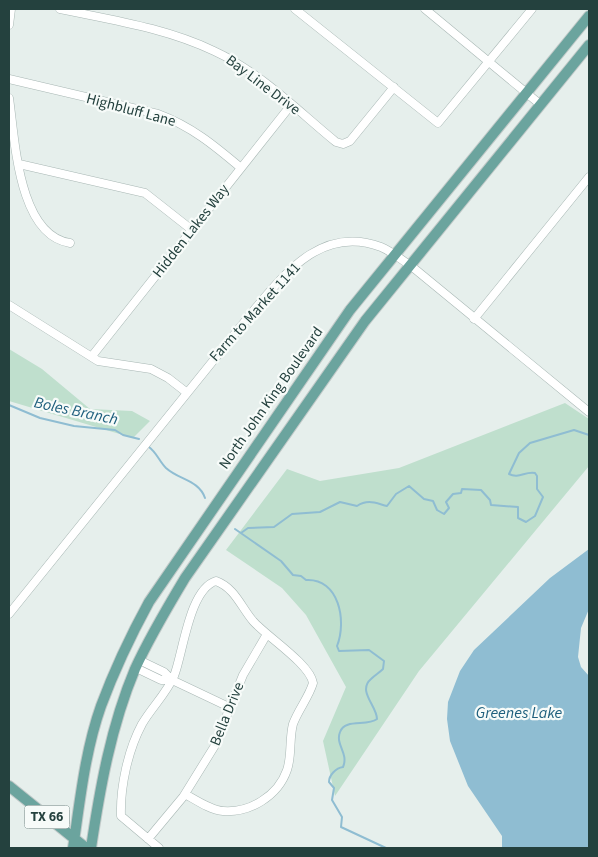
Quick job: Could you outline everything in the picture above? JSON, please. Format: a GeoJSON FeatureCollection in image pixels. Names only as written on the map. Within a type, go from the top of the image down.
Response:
{"type":"FeatureCollection","features":[{"type":"Feature","properties":{"kind":"main road","name":"North John King Boulevard"},"geometry":{"type":"LineString","coordinates":[[73,844],[89,753],[101,707],[148,602],[350,310],[589,16]]}},
{"type":"Feature","properties":{"kind":"main road"},"geometry":{"type":"LineString","coordinates":[[91,848],[108,754],[122,705],[138,664],[164,612],[185,578],[365,321],[589,45]]}},
{"type":"Feature","properties":{"kind":"main road"},"geometry":{"type":"LineString","coordinates":[[241,467],[255,477]]}},
{"type":"Feature","properties":{"kind":"main road"},"geometry":{"type":"LineString","coordinates":[[122,657],[138,664]]}},
{"type":"Feature","properties":{"kind":"main road","name":"TX 66"},"geometry":{"type":"LineString","coordinates":[[9,786],[73,844],[86,848]]}},
{"type":"Feature","properties":{"kind":"street"},"geometry":{"type":"LineString","coordinates":[[9,25],[11,9]]}},
{"type":"Feature","properties":{"kind":"street","name":"Bay Line Drive"},"geometry":{"type":"LineString","coordinates":[[60,9],[170,33],[193,41],[239,64],[336,142],[343,144],[350,141],[394,87]]}},
{"type":"Feature","properties":{"kind":"street"},"geometry":{"type":"LineString","coordinates":[[296,9],[438,123],[532,9]]}},
{"type":"Feature","properties":{"kind":"street"},"geometry":{"type":"LineString","coordinates":[[427,9],[541,105]]}},
{"type":"Feature","properties":{"kind":"street","name":"Highbluff Lane"},"geometry":{"type":"LineString","coordinates":[[9,79],[158,114],[179,122],[208,141],[241,168]]}},
{"type":"Feature","properties":{"kind":"street"},"geometry":{"type":"LineString","coordinates":[[9,98],[18,164],[29,204],[38,218],[59,241],[70,243]]}},
{"type":"Feature","properties":{"kind":"street","name":"Hidden Lakes Way"},"geometry":{"type":"LineString","coordinates":[[92,356],[291,105]]}},
{"type":"Feature","properties":{"kind":"street"},"geometry":{"type":"LineString","coordinates":[[18,164],[146,193],[192,230]]}},
{"type":"Feature","properties":{"kind":"street"},"geometry":{"type":"LineString","coordinates":[[474,319],[589,177]]}},
{"type":"Feature","properties":{"kind":"street","name":"Farm to Market 1141"},"geometry":{"type":"LineString","coordinates":[[9,614],[186,392],[278,282],[292,267],[308,255],[334,244],[354,242],[382,248],[394,255],[589,412]]}},
{"type":"Feature","properties":{"kind":"street"},"geometry":{"type":"LineString","coordinates":[[9,305],[98,361],[114,365],[151,369],[168,378],[186,392]]}},
{"type":"Feature","properties":{"kind":"street"},"geometry":{"type":"LineString","coordinates":[[159,848],[121,816],[124,785],[134,742],[142,724],[172,680],[189,618],[209,585],[216,581],[233,592],[252,621],[307,671],[313,682],[294,723],[287,771],[270,797],[252,806],[222,811],[205,805],[185,794]]}},
{"type":"Feature","properties":{"kind":"street","name":"Bella Drive"},"geometry":{"type":"LineString","coordinates":[[148,839],[185,794],[219,739],[243,674],[267,634]]}},
{"type":"Feature","properties":{"kind":"street"},"geometry":{"type":"LineString","coordinates":[[138,664],[161,680],[172,680],[229,708]]}},
{"type":"Feature","properties":{"kind":"green space"},"geometry":{"type":"Polygon","coordinates":[[[9,349],[42,369],[90,409],[132,411],[150,421],[133,438],[9,401],[9,349]]]}},
{"type":"Feature","properties":{"kind":"green space"},"geometry":{"type":"Polygon","coordinates":[[[565,403],[589,419],[589,466],[419,671],[335,796],[323,741],[346,687],[306,615],[282,588],[226,550],[287,469],[320,481],[399,468],[565,403]]]}},
{"type":"Feature","properties":{"kind":"water","name":"Greenes Lake"},"geometry":{"type":"Polygon","coordinates":[[[589,549],[589,609],[581,628],[578,657],[581,667],[589,676],[589,848],[502,848],[502,836],[468,786],[450,741],[447,719],[448,702],[460,671],[474,650],[550,578],[589,549]]]}},
{"type":"Feature","properties":{"kind":"waterway","name":"Boles Branch"},"geometry":{"type":"LineString","coordinates":[[9,405],[40,418],[74,426],[115,430],[123,435],[139,439]]}},
{"type":"Feature","properties":{"kind":"waterway"},"geometry":{"type":"LineString","coordinates":[[241,533],[248,528],[274,527],[292,514],[320,512],[340,502],[357,506],[368,502],[387,506],[396,494],[409,486],[424,499],[433,501],[437,510],[444,514],[449,508],[446,502],[453,494],[461,493],[462,489],[481,490],[490,500],[491,505],[518,507],[518,518],[526,522],[535,516],[543,497],[537,489],[537,476],[535,473],[516,476],[509,474],[519,453],[530,443],[574,430],[589,435]]}},
{"type":"Feature","properties":{"kind":"waterway","name":"Boles Branch"},"geometry":{"type":"LineString","coordinates":[[149,447],[166,468],[198,487],[205,498]]}},
{"type":"Feature","properties":{"kind":"waterway","name":"Boles Branch"},"geometry":{"type":"LineString","coordinates":[[235,529],[281,561],[293,575],[301,576],[306,580],[317,581],[333,593],[338,603],[340,614],[340,636],[337,646],[339,651],[369,650],[384,661],[383,669],[371,679],[366,688],[377,719],[346,725],[343,728],[339,737],[344,757],[343,767],[333,772],[329,782],[334,788],[332,800],[342,817],[341,827],[386,848]]}}]}
